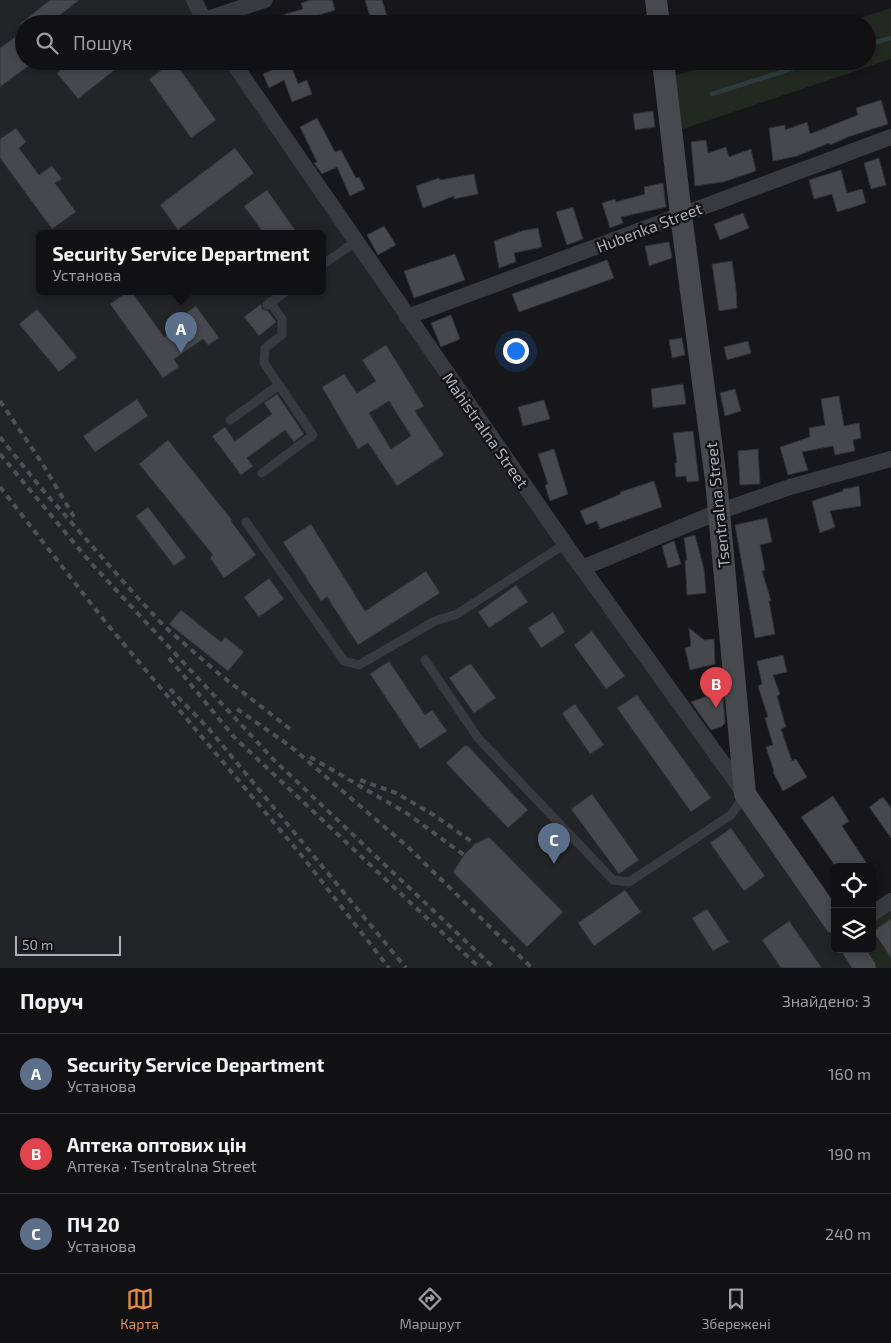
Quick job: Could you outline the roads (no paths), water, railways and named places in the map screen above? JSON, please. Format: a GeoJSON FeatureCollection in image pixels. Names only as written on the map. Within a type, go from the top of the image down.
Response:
{"type":"FeatureCollection","features":[{"type":"Feature","properties":{"kind":"main road"},"geometry":{"type":"LineString","coordinates":[[656,0],[658,15]]}},
{"type":"Feature","properties":{"kind":"main road","name":"Tsentralna Street"},"geometry":{"type":"LineString","coordinates":[[664,70],[716,480],[745,794],[831,916]]}},
{"type":"Feature","properties":{"kind":"main road"},"geometry":{"type":"LineString","coordinates":[[856,953],[866,968]]}},
{"type":"Feature","properties":{"kind":"street"},"geometry":{"type":"LineString","coordinates":[[194,0],[202,15]]}},
{"type":"Feature","properties":{"kind":"street"},"geometry":{"type":"LineString","coordinates":[[224,15],[265,0]]}},
{"type":"Feature","properties":{"kind":"street","name":"Mahistralna Street"},"geometry":{"type":"LineString","coordinates":[[238,70],[565,544],[745,794]]}},
{"type":"Feature","properties":{"kind":"street","name":"Hubenka Street"},"geometry":{"type":"LineString","coordinates":[[408,318],[891,137]]}},
{"type":"Feature","properties":{"kind":"street"},"geometry":{"type":"LineString","coordinates":[[582,568],[718,512],[790,487],[891,459]]}},
{"type":"Feature","properties":{"kind":"street"},"geometry":{"type":"LineString","coordinates":[[876,911],[891,901]]}},
{"type":"Feature","properties":{"kind":"lane"},"geometry":{"type":"LineString","coordinates":[[326,262],[355,242]]}},
{"type":"Feature","properties":{"kind":"lane"},"geometry":{"type":"LineString","coordinates":[[262,473],[313,435],[264,363],[265,348],[282,336],[282,319],[268,304],[281,295]]}},
{"type":"Feature","properties":{"kind":"lane"},"geometry":{"type":"LineString","coordinates":[[230,420],[279,385]]}},
{"type":"Feature","properties":{"kind":"lane"},"geometry":{"type":"LineString","coordinates":[[246,522],[344,661],[360,665],[435,621],[457,614],[565,544]]}},
{"type":"Feature","properties":{"kind":"lane"},"geometry":{"type":"LineString","coordinates":[[425,660],[478,738],[613,880],[629,882],[731,815],[745,794]]}},
{"type":"Feature","properties":{"kind":"waterway"},"geometry":{"type":"LineString","coordinates":[[876,42],[891,38]]}},
{"type":"Feature","properties":{"kind":"waterway"},"geometry":{"type":"LineString","coordinates":[[712,94],[788,70]]}},
{"type":"Feature","properties":{"kind":"railway"},"geometry":{"type":"LineString","coordinates":[[0,401],[42,463],[74,517]]}},
{"type":"Feature","properties":{"kind":"railway"},"geometry":{"type":"LineString","coordinates":[[0,437],[41,488],[165,627],[218,673],[290,729]]}},
{"type":"Feature","properties":{"kind":"railway"},"geometry":{"type":"LineString","coordinates":[[0,454],[90,562],[273,759],[494,968]]}},
{"type":"Feature","properties":{"kind":"railway"},"geometry":{"type":"LineString","coordinates":[[0,487],[107,624],[302,856],[389,968]]}},
{"type":"Feature","properties":{"kind":"railway"},"geometry":{"type":"LineString","coordinates":[[169,658],[234,737],[480,968]]}},
{"type":"Feature","properties":{"kind":"railway"},"geometry":{"type":"LineString","coordinates":[[170,689],[209,729],[406,968]]}},
{"type":"Feature","properties":{"kind":"railway"},"geometry":{"type":"LineString","coordinates":[[237,709],[290,746],[408,847],[532,968]]}},
{"type":"Feature","properties":{"kind":"railway"},"geometry":{"type":"LineString","coordinates":[[310,757],[408,814],[464,855]]}},
{"type":"Feature","properties":{"kind":"railway"},"geometry":{"type":"LineString","coordinates":[[360,780],[396,793],[434,815],[475,844]]}},
{"type":"Feature","properties":{"kind":"place","name":"Security Service Department"},"geometry":{"type":"Point","coordinates":[181,353]}},
{"type":"Feature","properties":{"kind":"place","name":"Аптека оптових цін"},"geometry":{"type":"Point","coordinates":[716,708]}},
{"type":"Feature","properties":{"kind":"place","name":"ПЧ 20"},"geometry":{"type":"Point","coordinates":[554,864]}}]}
